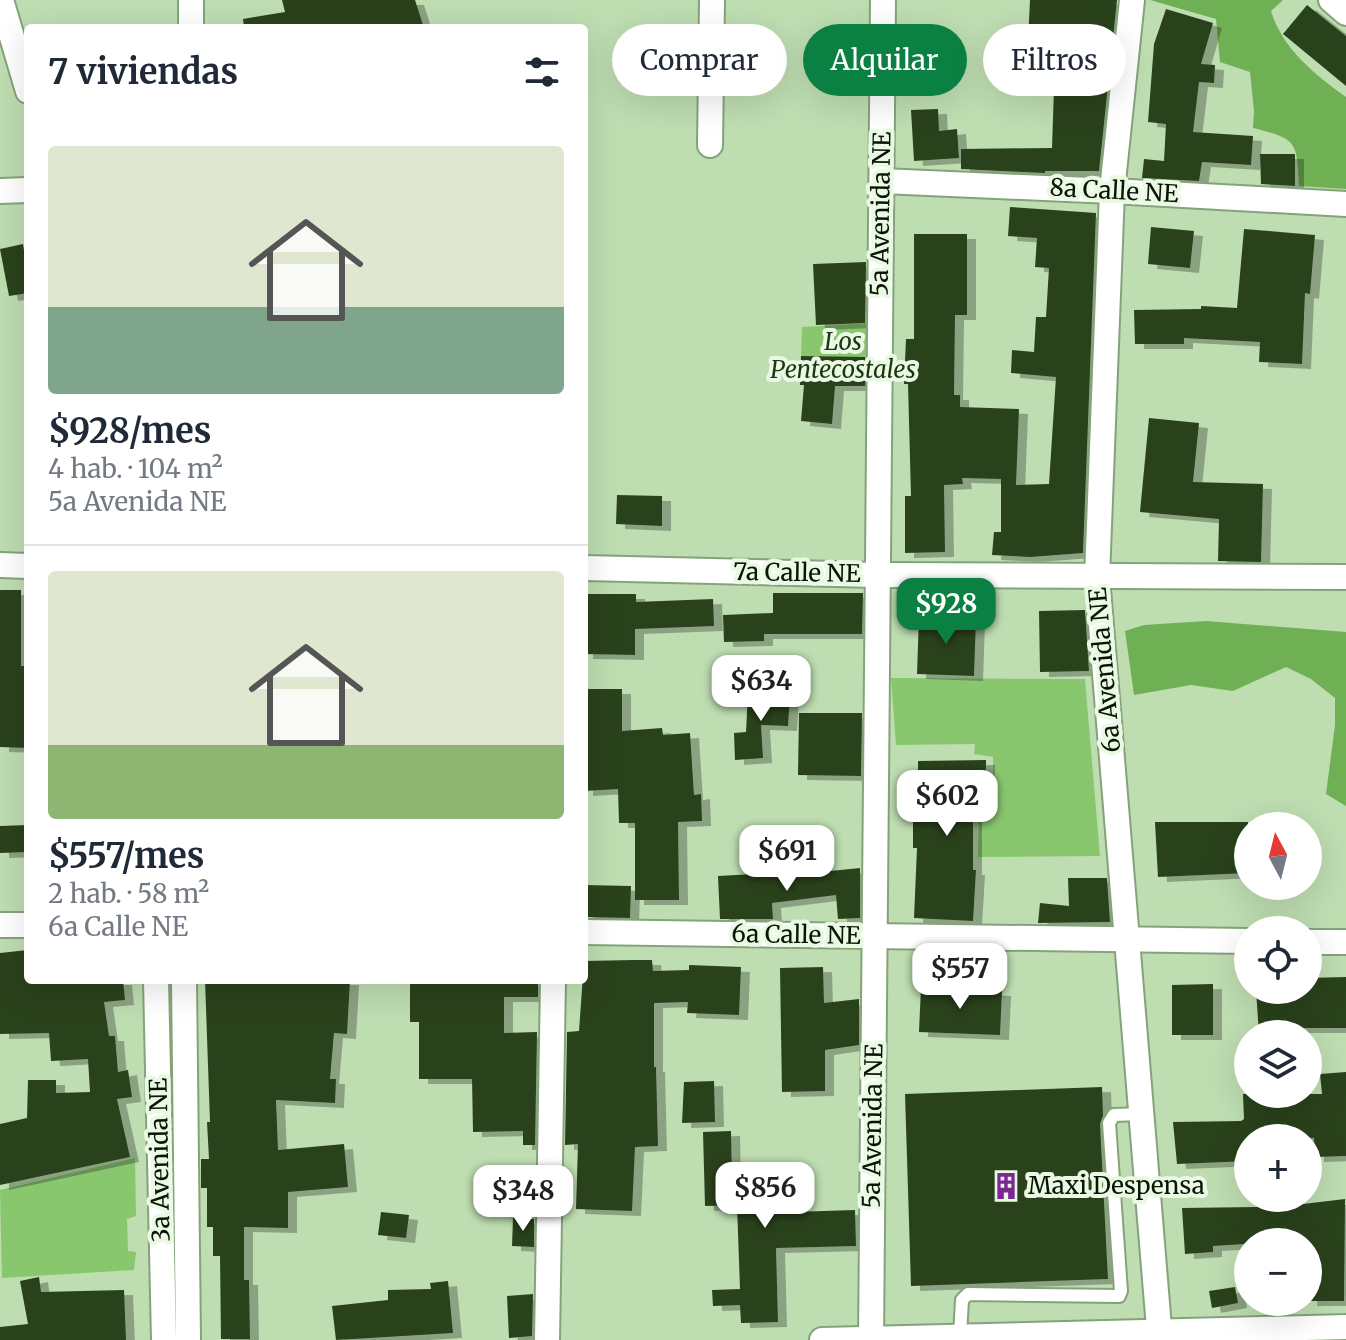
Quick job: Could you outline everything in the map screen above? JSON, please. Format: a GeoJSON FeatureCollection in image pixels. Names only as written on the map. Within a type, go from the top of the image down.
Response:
{"type":"FeatureCollection","features":[{"type":"Feature","properties":{"kind":"street"},"geometry":{"type":"LineString","coordinates":[[1,0],[24,78]]}},
{"type":"Feature","properties":{"kind":"street"},"geometry":{"type":"LineString","coordinates":[[191,0],[191,24]]}},
{"type":"Feature","properties":{"kind":"street"},"geometry":{"type":"LineString","coordinates":[[710,145],[712,0]]}},
{"type":"Feature","properties":{"kind":"street","name":"5a Avenida NE"},"geometry":{"type":"LineString","coordinates":[[871,1339],[883,0]]}},
{"type":"Feature","properties":{"kind":"street","name":"6a Avenida NE"},"geometry":{"type":"LineString","coordinates":[[1132,0],[1112,191],[1097,577],[1160,1335]]}},
{"type":"Feature","properties":{"kind":"street"},"geometry":{"type":"LineString","coordinates":[[1331,0],[1346,13]]}},
{"type":"Feature","properties":{"kind":"street","name":"8a Calle NE"},"geometry":{"type":"LineString","coordinates":[[882,181],[1346,204]]}},
{"type":"Feature","properties":{"kind":"street"},"geometry":{"type":"LineString","coordinates":[[0,191],[24,190]]}},
{"type":"Feature","properties":{"kind":"street"},"geometry":{"type":"LineString","coordinates":[[0,565],[24,566]]}},
{"type":"Feature","properties":{"kind":"street","name":"7a Calle NE"},"geometry":{"type":"LineString","coordinates":[[588,568],[878,575],[1346,577]]}},
{"type":"Feature","properties":{"kind":"street"},"geometry":{"type":"LineString","coordinates":[[0,925],[24,925]]}},
{"type":"Feature","properties":{"kind":"street","name":"6a Calle NE"},"geometry":{"type":"LineString","coordinates":[[588,932],[1234,941]]}},
{"type":"Feature","properties":{"kind":"street"},"geometry":{"type":"LineString","coordinates":[[1322,942],[1346,942]]}},
{"type":"Feature","properties":{"kind":"street","name":"3a Avenida NE"},"geometry":{"type":"LineString","coordinates":[[156,984],[164,1340]]}},
{"type":"Feature","properties":{"kind":"street"},"geometry":{"type":"LineString","coordinates":[[184,984],[188,1340]]}},
{"type":"Feature","properties":{"kind":"street"},"geometry":{"type":"LineString","coordinates":[[547,1340],[553,984]]}},
{"type":"Feature","properties":{"kind":"street"},"geometry":{"type":"LineString","coordinates":[[822,1340],[960,1335],[1160,1335],[1346,1327]]}},
{"type":"Feature","properties":{"kind":"lane"},"geometry":{"type":"LineString","coordinates":[[960,1335],[962,1300],[968,1294],[1119,1296],[1109,1123],[1114,1115],[1142,1114]]}},
{"type":"Feature","properties":{"kind":"green space"},"geometry":{"type":"Polygon","coordinates":[[[1150,0],[1283,0],[1271,11],[1283,37],[1312,70],[1346,97],[1346,189],[1299,186],[1292,144],[1278,135],[1253,128],[1250,72],[1220,62],[1216,19],[1150,0]]]}},
{"type":"Feature","properties":{"kind":"green space","name":"Los Pentecostales"},"geometry":{"type":"Polygon","coordinates":[[[874,323],[873,386],[800,385],[802,327],[874,323]]]}},
{"type":"Feature","properties":{"kind":"green space"},"geometry":{"type":"Polygon","coordinates":[[[1206,621],[1346,632],[1346,806],[1326,794],[1335,725],[1335,698],[1311,679],[1286,667],[1233,691],[1191,685],[1134,695],[1125,631],[1144,625],[1206,621]]]}},
{"type":"Feature","properties":{"kind":"green space"},"geometry":{"type":"Polygon","coordinates":[[[891,678],[1085,679],[1100,856],[978,857],[979,814],[993,804],[993,757],[974,754],[975,744],[896,745],[891,678]]]}},
{"type":"Feature","properties":{"kind":"green space"},"geometry":{"type":"Polygon","coordinates":[[[135,1158],[136,1216],[127,1219],[128,1251],[136,1252],[134,1270],[2,1278],[0,1190],[135,1158]]]}},
{"type":"Feature","properties":{"kind":"building"},"geometry":{"type":"Polygon","coordinates":[[[282,0],[415,0],[423,24],[244,24],[243,19],[285,12],[282,0]]]}},
{"type":"Feature","properties":{"kind":"building"},"geometry":{"type":"Polygon","coordinates":[[[1030,0],[1117,0],[1114,24],[1029,24],[1030,0]]]}},
{"type":"Feature","properties":{"kind":"building"},"geometry":{"type":"Polygon","coordinates":[[[1307,5],[1346,36],[1346,86],[1283,34],[1307,5]]]}},
{"type":"Feature","properties":{"kind":"building"},"geometry":{"type":"Polygon","coordinates":[[[1166,9],[1213,23],[1201,64],[1215,65],[1214,83],[1199,82],[1193,132],[1253,136],[1251,165],[1202,162],[1199,181],[1142,178],[1144,159],[1164,161],[1166,124],[1148,122],[1154,44],[1166,9]]]}},
{"type":"Feature","properties":{"kind":"building"},"geometry":{"type":"Polygon","coordinates":[[[1054,96],[1107,96],[1099,171],[1045,173],[961,169],[961,149],[1052,148],[1054,96]]]}},
{"type":"Feature","properties":{"kind":"building"},"geometry":{"type":"Polygon","coordinates":[[[938,109],[939,131],[957,129],[959,158],[914,161],[911,110],[938,109]]]}},
{"type":"Feature","properties":{"kind":"building"},"geometry":{"type":"Polygon","coordinates":[[[1260,154],[1295,154],[1295,186],[1261,184],[1260,154]]]}},
{"type":"Feature","properties":{"kind":"building"},"geometry":{"type":"Polygon","coordinates":[[[1010,207],[1096,213],[1083,553],[1030,557],[992,555],[994,532],[1001,532],[1001,479],[962,478],[963,484],[944,485],[945,552],[905,553],[905,496],[911,496],[908,384],[904,384],[906,339],[914,339],[914,234],[967,234],[967,315],[955,315],[954,395],[960,395],[960,407],[1019,409],[1016,485],[1049,484],[1056,377],[1011,373],[1012,350],[1034,352],[1036,317],[1046,317],[1049,268],[1035,267],[1037,238],[1008,236],[1010,207]]]}},
{"type":"Feature","properties":{"kind":"building"},"geometry":{"type":"Polygon","coordinates":[[[1151,227],[1194,231],[1190,268],[1148,264],[1151,227]]]}},
{"type":"Feature","properties":{"kind":"building"},"geometry":{"type":"Polygon","coordinates":[[[1244,229],[1315,235],[1310,294],[1305,293],[1302,364],[1259,362],[1260,342],[1184,338],[1184,344],[1135,344],[1134,310],[1201,309],[1201,306],[1237,308],[1244,229]]]}},
{"type":"Feature","properties":{"kind":"building"},"geometry":{"type":"Polygon","coordinates":[[[23,244],[24,294],[9,296],[0,249],[23,244]]]}},
{"type":"Feature","properties":{"kind":"building"},"geometry":{"type":"Polygon","coordinates":[[[866,262],[865,323],[816,325],[813,264],[866,262]]]}},
{"type":"Feature","properties":{"kind":"building"},"geometry":{"type":"Polygon","coordinates":[[[801,356],[865,357],[865,386],[835,386],[832,424],[801,421],[804,385],[800,385],[801,356]]]}},
{"type":"Feature","properties":{"kind":"building"},"geometry":{"type":"Polygon","coordinates":[[[1149,418],[1199,423],[1193,482],[1263,484],[1261,562],[1218,561],[1219,519],[1140,512],[1149,418]]]}},
{"type":"Feature","properties":{"kind":"building"},"geometry":{"type":"Polygon","coordinates":[[[617,495],[662,496],[662,526],[616,524],[617,495]]]}},
{"type":"Feature","properties":{"kind":"building"},"geometry":{"type":"Polygon","coordinates":[[[0,590],[21,590],[24,748],[0,747],[0,590]]]}},
{"type":"Feature","properties":{"kind":"building"},"geometry":{"type":"Polygon","coordinates":[[[773,593],[863,593],[862,634],[764,634],[764,641],[724,642],[723,615],[773,613],[773,593]]]}},
{"type":"Feature","properties":{"kind":"building"},"geometry":{"type":"Polygon","coordinates":[[[588,594],[636,594],[636,602],[713,599],[714,626],[635,629],[635,655],[588,654],[588,594]]]}},
{"type":"Feature","properties":{"kind":"building"},"geometry":{"type":"Polygon","coordinates":[[[1085,610],[1089,671],[1040,672],[1039,611],[1085,610]]]}},
{"type":"Feature","properties":{"kind":"building"},"geometry":{"type":"Polygon","coordinates":[[[919,616],[976,618],[974,676],[917,674],[919,616]]]}},
{"type":"Feature","properties":{"kind":"building"},"geometry":{"type":"Polygon","coordinates":[[[588,689],[622,689],[622,731],[662,728],[663,735],[690,733],[694,795],[701,794],[702,821],[678,822],[679,900],[635,900],[635,823],[619,823],[618,789],[588,791],[588,689]]]}},
{"type":"Feature","properties":{"kind":"building"},"geometry":{"type":"Polygon","coordinates":[[[748,693],[790,695],[788,726],[761,725],[763,758],[735,760],[734,733],[746,732],[748,693]]]}},
{"type":"Feature","properties":{"kind":"building"},"geometry":{"type":"Polygon","coordinates":[[[799,713],[862,713],[861,776],[798,775],[799,713]]]}},
{"type":"Feature","properties":{"kind":"building"},"geometry":{"type":"Polygon","coordinates":[[[986,760],[985,803],[973,803],[973,870],[976,870],[973,921],[914,918],[917,848],[913,848],[913,816],[918,816],[918,761],[986,760]]]}},
{"type":"Feature","properties":{"kind":"building"},"geometry":{"type":"Polygon","coordinates":[[[1155,822],[1234,822],[1234,874],[1158,877],[1155,822]]]}},
{"type":"Feature","properties":{"kind":"building"},"geometry":{"type":"Polygon","coordinates":[[[24,825],[24,852],[0,853],[0,826],[24,825]]]}},
{"type":"Feature","properties":{"kind":"building"},"geometry":{"type":"Polygon","coordinates":[[[860,868],[860,918],[838,919],[836,895],[772,903],[773,919],[720,919],[718,876],[771,873],[771,877],[860,868]]]}},
{"type":"Feature","properties":{"kind":"building"},"geometry":{"type":"Polygon","coordinates":[[[1068,878],[1107,878],[1110,922],[1038,923],[1040,903],[1069,906],[1068,878]]]}},
{"type":"Feature","properties":{"kind":"building"},"geometry":{"type":"Polygon","coordinates":[[[588,885],[631,886],[630,918],[588,917],[588,885]]]}},
{"type":"Feature","properties":{"kind":"building"},"geometry":{"type":"Polygon","coordinates":[[[24,950],[24,984],[123,984],[125,1000],[104,1002],[109,1036],[115,1036],[118,1072],[128,1070],[132,1097],[117,1099],[130,1157],[0,1185],[0,1124],[27,1118],[28,1080],[56,1080],[56,1093],[90,1092],[88,1059],[51,1061],[49,1033],[0,1034],[0,953],[24,950]]]}},
{"type":"Feature","properties":{"kind":"building"},"geometry":{"type":"Polygon","coordinates":[[[652,960],[653,971],[689,970],[689,965],[741,967],[739,1015],[687,1013],[688,1002],[654,1003],[658,1146],[635,1147],[632,1211],[576,1209],[578,1144],[565,1145],[567,1032],[579,1031],[582,984],[588,984],[588,961],[652,960]]]}},
{"type":"Feature","properties":{"kind":"building"},"geometry":{"type":"Polygon","coordinates":[[[823,967],[824,1003],[859,999],[859,1045],[825,1050],[825,1091],[782,1092],[780,968],[823,967]]]}},
{"type":"Feature","properties":{"kind":"building"},"geometry":{"type":"Polygon","coordinates":[[[1346,977],[1346,1028],[1322,1028],[1322,1020],[1258,1020],[1257,1004],[1322,1004],[1322,978],[1346,977]]]}},
{"type":"Feature","properties":{"kind":"building"},"geometry":{"type":"Polygon","coordinates":[[[205,984],[350,984],[347,1034],[334,1033],[330,1079],[336,1079],[335,1103],[276,1100],[278,1150],[344,1144],[348,1187],[288,1192],[288,1228],[244,1227],[244,1280],[249,1280],[250,1339],[221,1339],[220,1256],[213,1256],[213,1227],[207,1227],[207,1188],[201,1188],[201,1159],[209,1159],[207,1122],[210,1122],[205,984]]]}},
{"type":"Feature","properties":{"kind":"building"},"geometry":{"type":"Polygon","coordinates":[[[410,984],[538,984],[538,997],[504,997],[504,1033],[537,1032],[535,1145],[523,1145],[523,1131],[473,1132],[472,1079],[419,1079],[419,1022],[410,1022],[410,984]]]}},
{"type":"Feature","properties":{"kind":"building"},"geometry":{"type":"Polygon","coordinates":[[[1213,984],[1213,1035],[1172,1035],[1172,985],[1213,984]]]}},
{"type":"Feature","properties":{"kind":"building"},"geometry":{"type":"Polygon","coordinates":[[[921,987],[1002,991],[1000,1035],[919,1032],[921,987]]]}},
{"type":"Feature","properties":{"kind":"building"},"geometry":{"type":"Polygon","coordinates":[[[1346,1072],[1346,1156],[1322,1157],[1322,1124],[1234,1124],[1234,1162],[1177,1164],[1173,1122],[1241,1121],[1244,1119],[1244,1108],[1322,1108],[1322,1074],[1346,1072]]]}},
{"type":"Feature","properties":{"kind":"building"},"geometry":{"type":"Polygon","coordinates":[[[714,1081],[715,1122],[682,1123],[684,1082],[714,1081]]]}},
{"type":"Feature","properties":{"kind":"building","name":"Maxi Despensa"},"geometry":{"type":"Polygon","coordinates":[[[1102,1087],[1103,1116],[1100,1124],[1108,1279],[911,1286],[905,1094],[1102,1087]]]}},
{"type":"Feature","properties":{"kind":"building"},"geometry":{"type":"Polygon","coordinates":[[[731,1131],[732,1182],[794,1184],[792,1212],[855,1210],[856,1246],[776,1248],[778,1322],[741,1323],[740,1305],[713,1306],[712,1290],[740,1289],[737,1205],[705,1206],[703,1132],[731,1131]]]}},
{"type":"Feature","properties":{"kind":"building"},"geometry":{"type":"Polygon","coordinates":[[[1345,1199],[1344,1301],[1322,1301],[1322,1228],[1234,1228],[1234,1245],[1213,1246],[1213,1252],[1185,1254],[1182,1208],[1234,1207],[1234,1212],[1322,1212],[1322,1202],[1345,1199]]]}},
{"type":"Feature","properties":{"kind":"building"},"geometry":{"type":"Polygon","coordinates":[[[381,1212],[409,1215],[406,1238],[378,1235],[381,1212]]]}},
{"type":"Feature","properties":{"kind":"building"},"geometry":{"type":"Polygon","coordinates":[[[513,1218],[534,1219],[534,1247],[512,1246],[513,1218]]]}},
{"type":"Feature","properties":{"kind":"building"},"geometry":{"type":"Polygon","coordinates":[[[39,1277],[41,1292],[124,1290],[126,1340],[0,1340],[0,1327],[28,1324],[20,1281],[39,1277]]]}},
{"type":"Feature","properties":{"kind":"building"},"geometry":{"type":"Polygon","coordinates":[[[448,1281],[453,1333],[336,1340],[332,1306],[388,1300],[388,1290],[431,1289],[430,1283],[448,1281]]]}},
{"type":"Feature","properties":{"kind":"building"},"geometry":{"type":"Polygon","coordinates":[[[1234,1287],[1234,1304],[1212,1308],[1209,1291],[1234,1287]]]}},
{"type":"Feature","properties":{"kind":"building"},"geometry":{"type":"Polygon","coordinates":[[[533,1294],[532,1336],[509,1338],[507,1296],[533,1294]]]}},
{"type":"Feature","properties":{"kind":"place","name":"Maxi Despensa"},"geometry":{"type":"Point","coordinates":[1006,1186]}}]}
